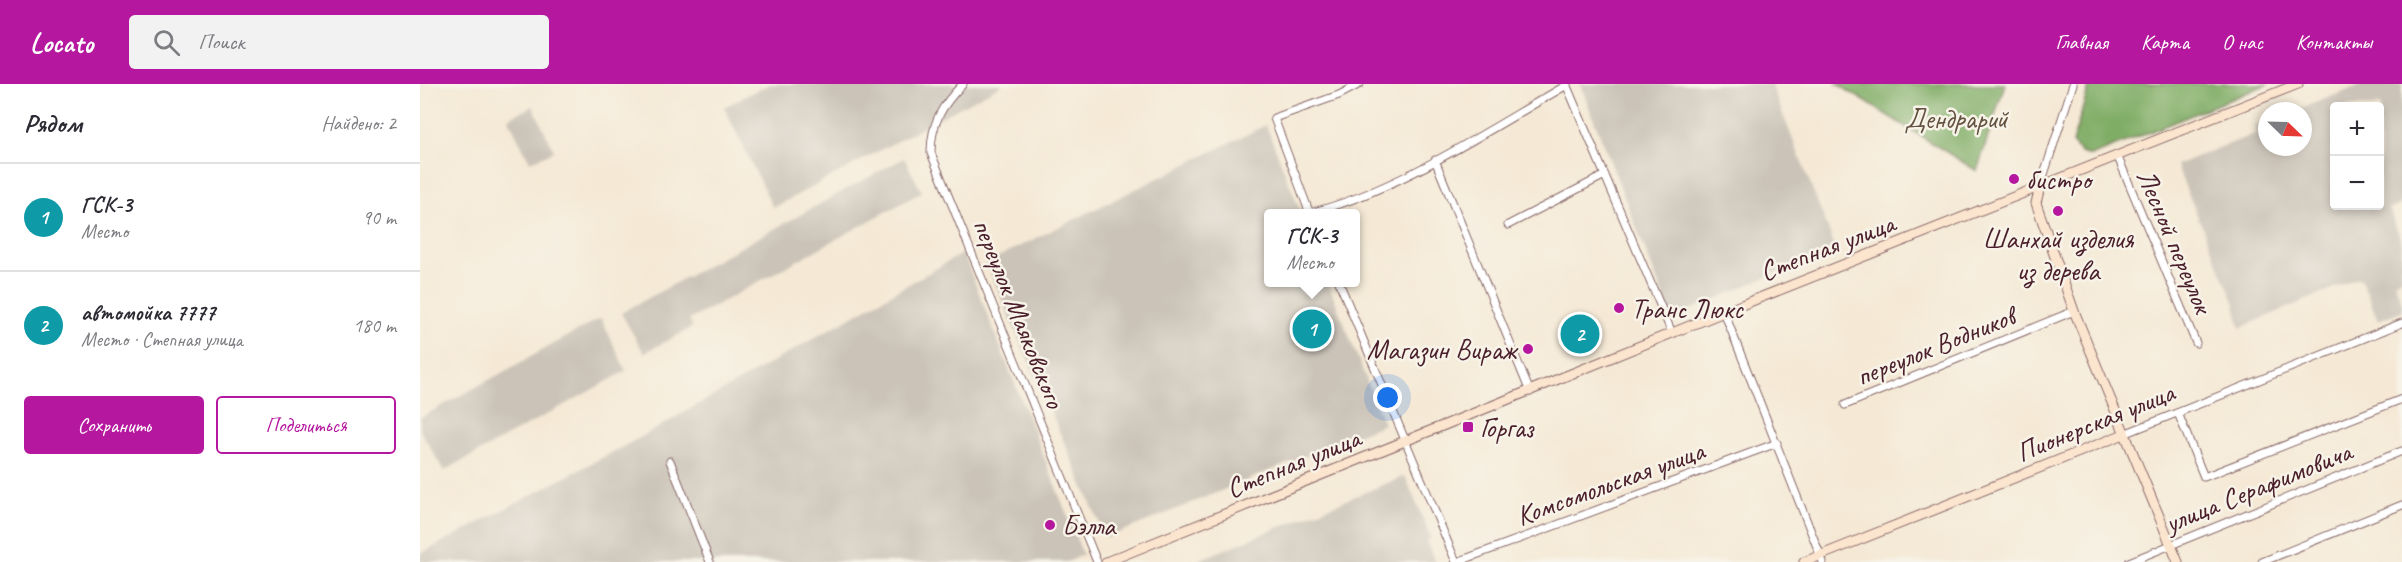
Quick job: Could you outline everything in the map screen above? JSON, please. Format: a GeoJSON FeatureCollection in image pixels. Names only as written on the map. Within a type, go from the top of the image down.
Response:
{"type":"FeatureCollection","features":[{"type":"Feature","properties":{"kind":"main road","name":"Степная улица"},"geometry":{"type":"LineString","coordinates":[[1106,562],[1724,312],[2298,84]]}},
{"type":"Feature","properties":{"kind":"main road"},"geometry":{"type":"LineString","coordinates":[[2040,187],[2036,203],[2074,311],[2178,562]]}},
{"type":"Feature","properties":{"kind":"main road","name":"Пионерская улица"},"geometry":{"type":"LineString","coordinates":[[1804,562],[1821,559],[2124,434]]}},
{"type":"Feature","properties":{"kind":"street","name":"переулок Маяковского"},"geometry":{"type":"LineString","coordinates":[[963,84],[942,108],[934,123],[931,153],[1097,562]]}},
{"type":"Feature","properties":{"kind":"street"},"geometry":{"type":"LineString","coordinates":[[1308,209],[1274,118],[1339,95],[1360,84]]}},
{"type":"Feature","properties":{"kind":"street"},"geometry":{"type":"LineString","coordinates":[[2040,187],[2073,84]]}},
{"type":"Feature","properties":{"kind":"street"},"geometry":{"type":"LineString","coordinates":[[1327,209],[1340,206],[1435,160],[1567,85],[1672,333]]}},
{"type":"Feature","properties":{"kind":"street","name":"Лесной переулок"},"geometry":{"type":"LineString","coordinates":[[2116,155],[2196,343]]}},
{"type":"Feature","properties":{"kind":"street"},"geometry":{"type":"LineString","coordinates":[[1435,160],[1530,392]]}},
{"type":"Feature","properties":{"kind":"street"},"geometry":{"type":"LineString","coordinates":[[1508,225],[1605,175]]}},
{"type":"Feature","properties":{"kind":"street"},"geometry":{"type":"LineString","coordinates":[[1341,287],[1457,562]]}},
{"type":"Feature","properties":{"kind":"street","name":"переулок Водников"},"geometry":{"type":"LineString","coordinates":[[1845,405],[2074,311]]}},
{"type":"Feature","properties":{"kind":"street"},"geometry":{"type":"LineString","coordinates":[[1724,312],[1821,559]]}},
{"type":"Feature","properties":{"kind":"street","name":"Пионерская улица"},"geometry":{"type":"LineString","coordinates":[[2124,434],[2402,323]]}},
{"type":"Feature","properties":{"kind":"street"},"geometry":{"type":"LineString","coordinates":[[2178,413],[2204,477],[2402,399]]}},
{"type":"Feature","properties":{"kind":"street","name":"Комсомольская улица"},"geometry":{"type":"LineString","coordinates":[[1457,562],[1777,443]]}},
{"type":"Feature","properties":{"kind":"street","name":"улица Серафимовича"},"geometry":{"type":"LineString","coordinates":[[2129,562],[2402,451]]}},
{"type":"Feature","properties":{"kind":"street"},"geometry":{"type":"LineString","coordinates":[[670,461],[710,562]]}},
{"type":"Feature","properties":{"kind":"street"},"geometry":{"type":"LineString","coordinates":[[2262,562],[2402,505]]}},
{"type":"Feature","properties":{"kind":"shaded area"},"geometry":{"type":"Polygon","coordinates":[[[770,84],[1003,84],[773,208],[724,107],[770,84]]]}},
{"type":"Feature","properties":{"kind":"shaded area"},"geometry":{"type":"Polygon","coordinates":[[[1580,84],[1771,84],[1835,247],[1672,318],[1580,84]]]}},
{"type":"Feature","properties":{"kind":"shaded area"},"geometry":{"type":"Polygon","coordinates":[[[2364,84],[2402,84],[2402,204],[2389,209],[2402,243],[2402,278],[2394,282],[2402,303],[2402,311],[2378,320],[2361,279],[2356,279],[2240,328],[2235,304],[2176,165],[2257,133],[2255,126],[2258,125],[2258,156],[2312,156],[2312,104],[2364,84]]]}},
{"type":"Feature","properties":{"kind":"shaded area"},"geometry":{"type":"Polygon","coordinates":[[[533,106],[554,151],[530,162],[508,118],[533,106]]]}},
{"type":"Feature","properties":{"kind":"shaded area"},"geometry":{"type":"Polygon","coordinates":[[[1266,125],[1299,209],[1264,209],[1264,287],[1330,287],[1384,424],[1106,538],[986,263],[1266,125]]]}},
{"type":"Feature","properties":{"kind":"shaded area"},"geometry":{"type":"Polygon","coordinates":[[[904,158],[922,192],[689,320],[693,327],[644,353],[621,313],[904,158]]]}},
{"type":"Feature","properties":{"kind":"shaded area"},"geometry":{"type":"Polygon","coordinates":[[[963,253],[1083,555],[1067,562],[420,562],[420,554],[645,435],[963,253]]]}},
{"type":"Feature","properties":{"kind":"shaded area"},"geometry":{"type":"Polygon","coordinates":[[[601,318],[626,371],[444,471],[420,430],[420,418],[601,318]]]}},
{"type":"Feature","properties":{"kind":"shaded area"},"geometry":{"type":"Polygon","coordinates":[[[1405,476],[1431,538],[1426,541],[1435,562],[1194,562],[1405,476]]]}},
{"type":"Feature","properties":{"kind":"green space","name":"Дендрарий"},"geometry":{"type":"Polygon","coordinates":[[[1837,84],[2005,84],[1977,171],[1837,84]]]}},
{"type":"Feature","properties":{"kind":"green space"},"geometry":{"type":"Polygon","coordinates":[[[2090,84],[2268,84],[2091,156],[2081,153],[2072,143],[2090,84]]]}},
{"type":"Feature","properties":{"kind":"place","name":"бистро"},"geometry":{"type":"Point","coordinates":[2014,179]}},
{"type":"Feature","properties":{"kind":"place","name":"Шанхай изделия из дерева"},"geometry":{"type":"Point","coordinates":[2058,211]}},
{"type":"Feature","properties":{"kind":"place","name":"Транс Люкс"},"geometry":{"type":"Point","coordinates":[1619,308]}},
{"type":"Feature","properties":{"kind":"place","name":"ГСК-3"},"geometry":{"type":"Point","coordinates":[1312,329]}},
{"type":"Feature","properties":{"kind":"place","name":"автомойка 7777"},"geometry":{"type":"Point","coordinates":[1580,334]}},
{"type":"Feature","properties":{"kind":"place","name":"Магазин Вираж"},"geometry":{"type":"Point","coordinates":[1528,349]}},
{"type":"Feature","properties":{"kind":"place","name":"Горгаз"},"geometry":{"type":"Point","coordinates":[1468,427]}},
{"type":"Feature","properties":{"kind":"place","name":"Бэлла"},"geometry":{"type":"Point","coordinates":[1050,525]}}]}
